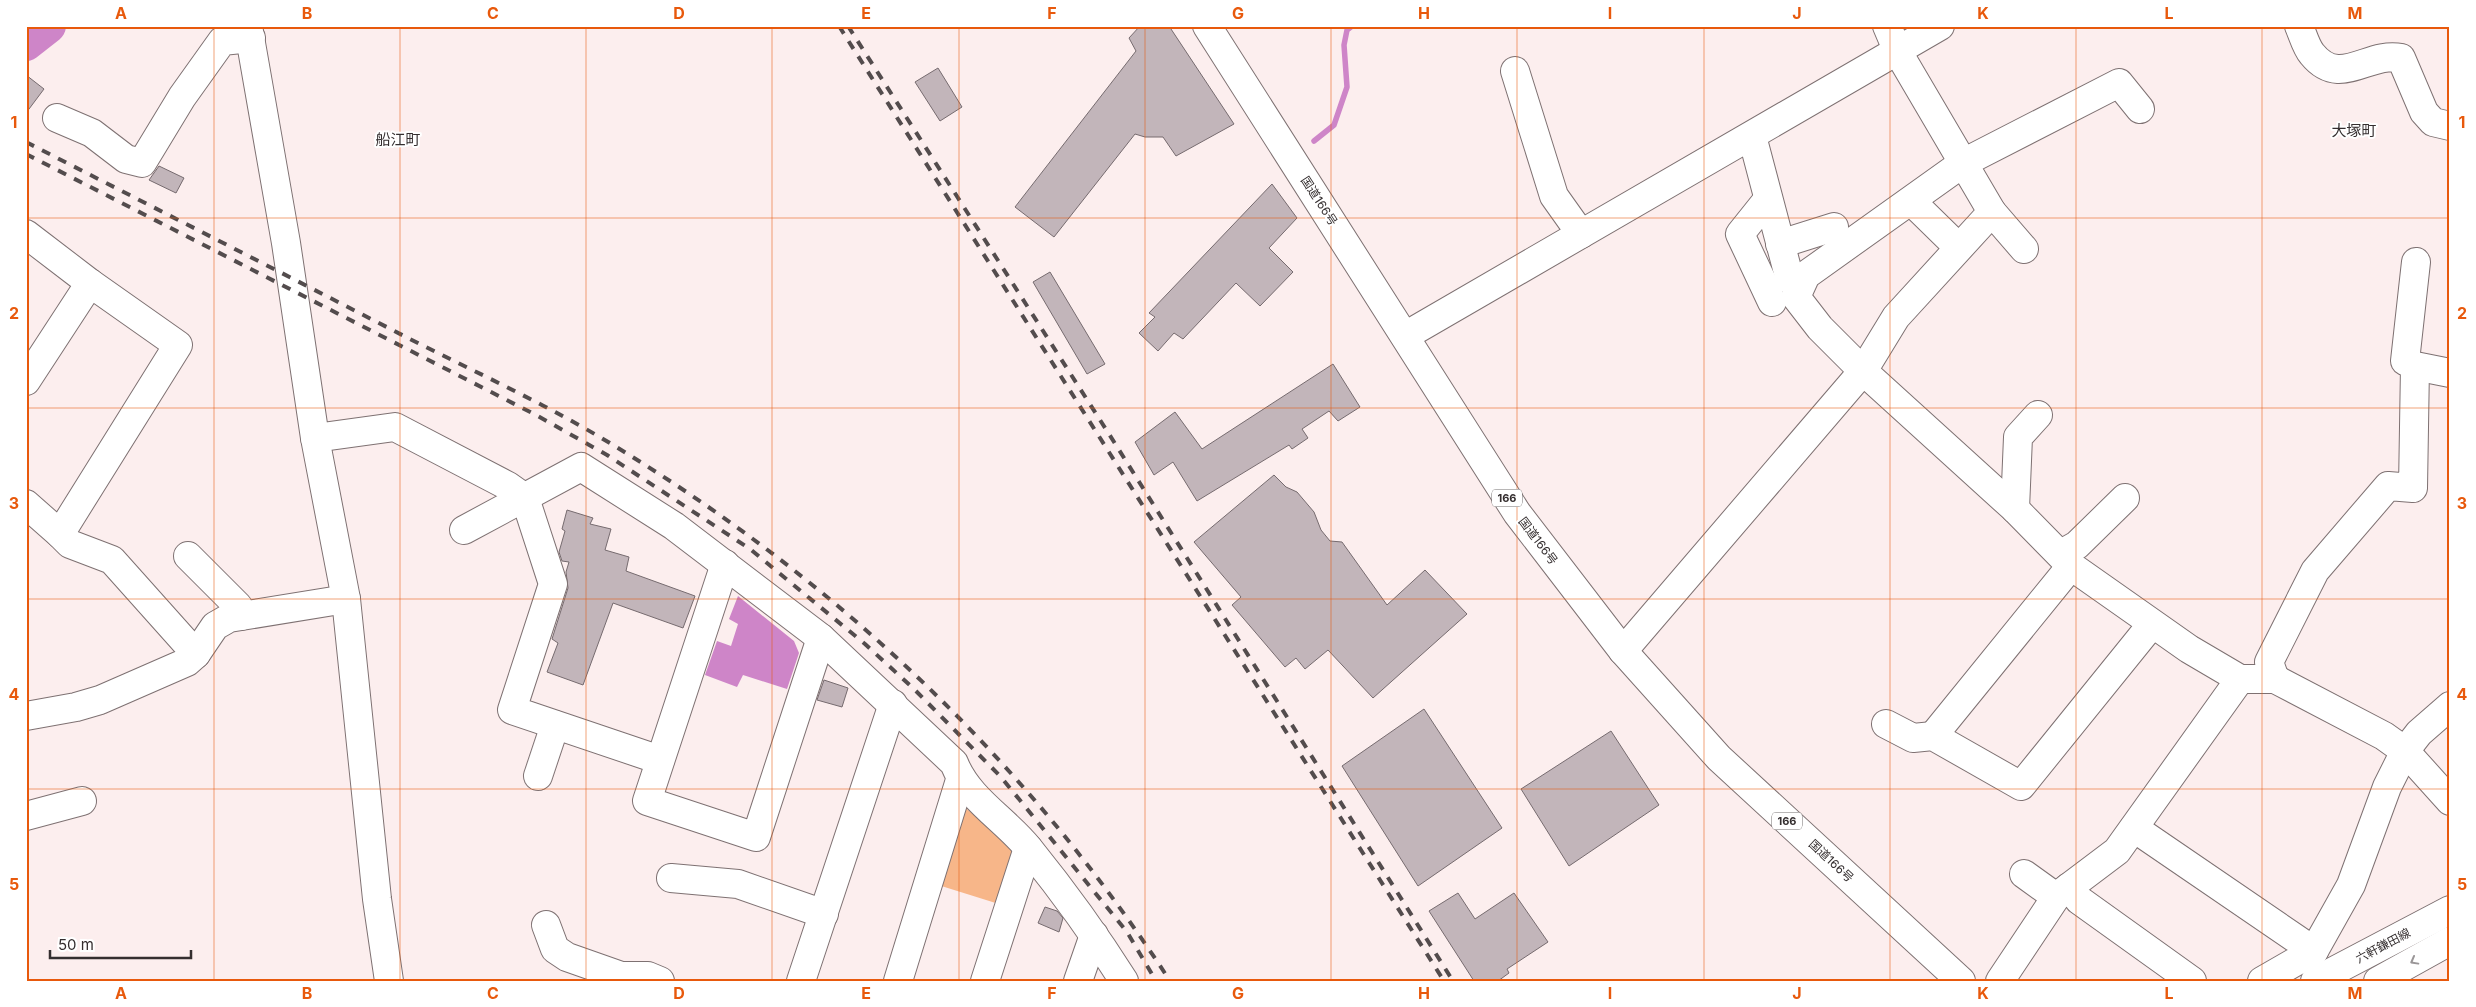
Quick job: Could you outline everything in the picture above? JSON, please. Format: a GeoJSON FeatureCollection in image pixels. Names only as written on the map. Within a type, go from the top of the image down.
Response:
{"type":"FeatureCollection","features":[{"type":"Feature","properties":{"kind":"main road","name":"国道166号"},"geometry":{"type":"LineString","coordinates":[[1207,26],[1517,513],[1622,651],[1719,758],[1961,981]]}},
{"type":"Feature","properties":{"kind":"main road"},"geometry":{"type":"LineString","coordinates":[[1886,26],[1898,52],[1992,212],[2024,249]]}},
{"type":"Feature","properties":{"kind":"main road"},"geometry":{"type":"LineString","coordinates":[[1405,336],[1940,26]]}},
{"type":"Feature","properties":{"kind":"main road"},"geometry":{"type":"LineString","coordinates":[[2299,26],[2311,54],[2326,68],[2344,70],[2388,55],[2401,58],[2424,112],[2433,122],[2450,126]]}},
{"type":"Feature","properties":{"kind":"main road"},"geometry":{"type":"LineString","coordinates":[[57,118],[92,133],[126,159],[142,163],[182,97],[222,41],[250,32],[286,244],[315,438],[346,599],[376,890],[389,981]]}},
{"type":"Feature","properties":{"kind":"main road"},"geometry":{"type":"LineString","coordinates":[[1515,71],[1554,196],[1581,234]]}},
{"type":"Feature","properties":{"kind":"main road"},"geometry":{"type":"LineString","coordinates":[[2140,110],[2119,83],[1964,163],[1806,275],[1796,297],[1820,328],[1863,372],[2015,509],[2066,560],[2152,624],[2240,680],[2275,678],[2384,736],[2405,750],[2450,801]]}},
{"type":"Feature","properties":{"kind":"main road"},"geometry":{"type":"LineString","coordinates":[[1752,136],[1790,280]]}},
{"type":"Feature","properties":{"kind":"main road"},"geometry":{"type":"LineString","coordinates":[[1768,199],[1740,234],[1772,302]]}},
{"type":"Feature","properties":{"kind":"main road"},"geometry":{"type":"LineString","coordinates":[[1911,201],[1958,247]]}},
{"type":"Feature","properties":{"kind":"main road"},"geometry":{"type":"LineString","coordinates":[[1622,651],[1863,372],[1896,317],[1992,212]]}},
{"type":"Feature","properties":{"kind":"main road"},"geometry":{"type":"LineString","coordinates":[[1780,244],[1834,227]]}},
{"type":"Feature","properties":{"kind":"main road"},"geometry":{"type":"LineString","coordinates":[[26,234],[90,283],[178,345],[60,534]]}},
{"type":"Feature","properties":{"kind":"main road"},"geometry":{"type":"LineString","coordinates":[[2416,262],[2405,361],[2415,366],[2450,373]]}},
{"type":"Feature","properties":{"kind":"main road"},"geometry":{"type":"LineString","coordinates":[[26,381],[90,283]]}},
{"type":"Feature","properties":{"kind":"main road"},"geometry":{"type":"LineString","coordinates":[[2275,678],[2269,662],[2315,571],[2388,486],[2413,488],[2415,366]]}},
{"type":"Feature","properties":{"kind":"main road"},"geometry":{"type":"LineString","coordinates":[[2015,509],[2018,437],[2038,415]]}},
{"type":"Feature","properties":{"kind":"main road"},"geometry":{"type":"LineString","coordinates":[[315,438],[395,428],[508,486],[525,498],[553,584],[512,710],[660,760]]}},
{"type":"Feature","properties":{"kind":"main road"},"geometry":{"type":"LineString","coordinates":[[464,530],[581,467],[674,526],[821,638],[954,763],[960,780],[1028,848],[1094,934],[1124,981]]}},
{"type":"Feature","properties":{"kind":"main road"},"geometry":{"type":"LineString","coordinates":[[1933,736],[2077,545],[2126,498]]}},
{"type":"Feature","properties":{"kind":"main road"},"geometry":{"type":"LineString","coordinates":[[26,504],[70,544],[112,560],[196,654]]}},
{"type":"Feature","properties":{"kind":"main road"},"geometry":{"type":"LineString","coordinates":[[188,556],[238,606],[241,616]]}},
{"type":"Feature","properties":{"kind":"main road"},"geometry":{"type":"LineString","coordinates":[[725,564],[647,801],[756,837],[821,638]]}},
{"type":"Feature","properties":{"kind":"main road"},"geometry":{"type":"LineString","coordinates":[[26,716],[76,707],[100,700],[187,662],[196,654],[216,626],[229,618],[346,599]]}},
{"type":"Feature","properties":{"kind":"main road"},"geometry":{"type":"LineString","coordinates":[[1886,724],[1913,738],[1933,736],[2021,786],[2152,624]]}},
{"type":"Feature","properties":{"kind":"main road"},"geometry":{"type":"LineString","coordinates":[[2000,981],[2062,892],[2117,851],[2240,680]]}},
{"type":"Feature","properties":{"kind":"main road"},"geometry":{"type":"LineString","coordinates":[[801,981],[893,704]]}},
{"type":"Feature","properties":{"kind":"main road"},"geometry":{"type":"LineString","coordinates":[[2262,981],[2314,952],[2351,885],[2387,787],[2405,750],[2418,733],[2450,706]]}},
{"type":"Feature","properties":{"kind":"main road"},"geometry":{"type":"LineString","coordinates":[[538,776],[554,724]]}},
{"type":"Feature","properties":{"kind":"main road"},"geometry":{"type":"LineString","coordinates":[[898,981],[960,780]]}},
{"type":"Feature","properties":{"kind":"main road"},"geometry":{"type":"LineString","coordinates":[[26,816],[82,801]]}},
{"type":"Feature","properties":{"kind":"main road"},"geometry":{"type":"LineString","coordinates":[[2134,828],[2314,952]]}},
{"type":"Feature","properties":{"kind":"main road"},"geometry":{"type":"LineString","coordinates":[[984,981],[1028,848]]}},
{"type":"Feature","properties":{"kind":"main road"},"geometry":{"type":"LineString","coordinates":[[2024,874],[2079,900],[2192,981]]}},
{"type":"Feature","properties":{"kind":"main road"},"geometry":{"type":"LineString","coordinates":[[671,878],[738,884],[824,914]]}},
{"type":"Feature","properties":{"kind":"main road","name":"六軒鎌田線"},"geometry":{"type":"LineString","coordinates":[[2315,981],[2450,910]]}},
{"type":"Feature","properties":{"kind":"main road"},"geometry":{"type":"LineString","coordinates":[[546,925],[555,949],[568,957],[621,976],[648,976],[660,981]]}},
{"type":"Feature","properties":{"kind":"main road"},"geometry":{"type":"LineString","coordinates":[[1078,981],[1094,934]]}},
{"type":"Feature","properties":{"kind":"main road"},"geometry":{"type":"LineString","coordinates":[[2378,981],[2450,941]]}},
{"type":"Feature","properties":{"kind":"shaded area"},"geometry":{"type":"Polygon","coordinates":[[[738,596],[794,641],[799,653],[787,689],[743,675],[737,687],[705,675],[717,641],[731,646],[738,624],[729,619],[738,596]]]}},
{"type":"Feature","properties":{"kind":"shaded area"},"geometry":{"type":"Polygon","coordinates":[[[962,805],[1013,847],[1002,905],[935,884],[962,805]]]}},
{"type":"Feature","properties":{"kind":"building"},"geometry":{"type":"Polygon","coordinates":[[[1140,26],[1169,26],[1234,124],[1176,156],[1163,137],[1145,137],[1135,134],[1054,237],[1015,207],[1136,51],[1129,38],[1140,26]]]}},
{"type":"Feature","properties":{"kind":"building"},"geometry":{"type":"Polygon","coordinates":[[[938,68],[962,107],[940,121],[915,82],[938,68]]]}},
{"type":"Feature","properties":{"kind":"building"},"geometry":{"type":"Polygon","coordinates":[[[26,75],[44,89],[26,113],[26,75]]]}},
{"type":"Feature","properties":{"kind":"building"},"geometry":{"type":"Polygon","coordinates":[[[159,166],[184,178],[176,193],[149,180],[159,166]]]}},
{"type":"Feature","properties":{"kind":"building"},"geometry":{"type":"Polygon","coordinates":[[[1272,184],[1297,218],[1269,248],[1293,272],[1260,306],[1236,283],[1183,339],[1174,333],[1158,351],[1139,333],[1155,317],[1149,313],[1272,184]]]}},
{"type":"Feature","properties":{"kind":"building"},"geometry":{"type":"Polygon","coordinates":[[[1050,272],[1105,364],[1087,374],[1033,282],[1050,272]]]}},
{"type":"Feature","properties":{"kind":"building"},"geometry":{"type":"Polygon","coordinates":[[[1333,364],[1360,407],[1338,421],[1329,411],[1302,429],[1308,438],[1292,449],[1289,445],[1197,501],[1173,462],[1154,475],[1135,442],[1175,412],[1202,449],[1333,364]]]}},
{"type":"Feature","properties":{"kind":"building"},"geometry":{"type":"Polygon","coordinates":[[[1274,475],[1286,487],[1297,492],[1314,512],[1321,530],[1330,541],[1342,542],[1387,605],[1425,570],[1467,614],[1373,698],[1328,650],[1305,669],[1296,658],[1285,667],[1232,605],[1241,597],[1194,542],[1274,475]]]}},
{"type":"Feature","properties":{"kind":"building"},"geometry":{"type":"Polygon","coordinates":[[[567,510],[593,518],[590,524],[611,529],[605,550],[629,557],[626,571],[695,596],[683,628],[613,603],[583,685],[547,672],[558,643],[552,639],[568,588],[566,572],[569,562],[562,561],[559,552],[565,531],[562,529],[567,510]]]}},
{"type":"Feature","properties":{"kind":"building"},"geometry":{"type":"Polygon","coordinates":[[[824,680],[848,688],[842,707],[817,700],[824,680]]]}},
{"type":"Feature","properties":{"kind":"building"},"geometry":{"type":"Polygon","coordinates":[[[1424,709],[1502,828],[1418,886],[1342,766],[1424,709]]]}},
{"type":"Feature","properties":{"kind":"building"},"geometry":{"type":"Polygon","coordinates":[[[1611,731],[1659,805],[1569,866],[1521,789],[1611,731]]]}},
{"type":"Feature","properties":{"kind":"building"},"geometry":{"type":"Polygon","coordinates":[[[1458,893],[1475,919],[1514,893],[1548,942],[1507,969],[1509,973],[1498,981],[1474,981],[1429,911],[1458,893]]]}},
{"type":"Feature","properties":{"kind":"building"},"geometry":{"type":"Polygon","coordinates":[[[1045,907],[1057,911],[1063,918],[1059,932],[1038,923],[1045,907]]]}},
{"type":"Feature","properties":{"kind":"waterway"},"geometry":{"type":"LineString","coordinates":[[26,44],[49,26]]}},
{"type":"Feature","properties":{"kind":"waterway"},"geometry":{"type":"LineString","coordinates":[[1314,141],[1334,125],[1347,87],[1344,45],[1347,30],[1352,26]]}},
{"type":"Feature","properties":{"kind":"railway"},"geometry":{"type":"LineString","coordinates":[[839,26],[1444,981]]}},
{"type":"Feature","properties":{"kind":"railway"},"geometry":{"type":"LineString","coordinates":[[848,26],[1109,434],[1453,981]]}},
{"type":"Feature","properties":{"kind":"railway"},"geometry":{"type":"LineString","coordinates":[[26,142],[566,418],[618,448],[700,501],[778,558],[853,619],[924,683],[991,752],[1055,824],[1115,901],[1170,981]]}},
{"type":"Feature","properties":{"kind":"railway"},"geometry":{"type":"LineString","coordinates":[[26,154],[536,415],[607,455],[750,549],[865,644],[914,689],[1001,777],[1127,932],[1156,981]]}},
{"type":"Feature","properties":{"kind":"district","name":"大塚町"},"geometry":{"type":"Point","coordinates":[2354,131]}},
{"type":"Feature","properties":{"kind":"district","name":"船江町"},"geometry":{"type":"Point","coordinates":[398,140]}}]}
